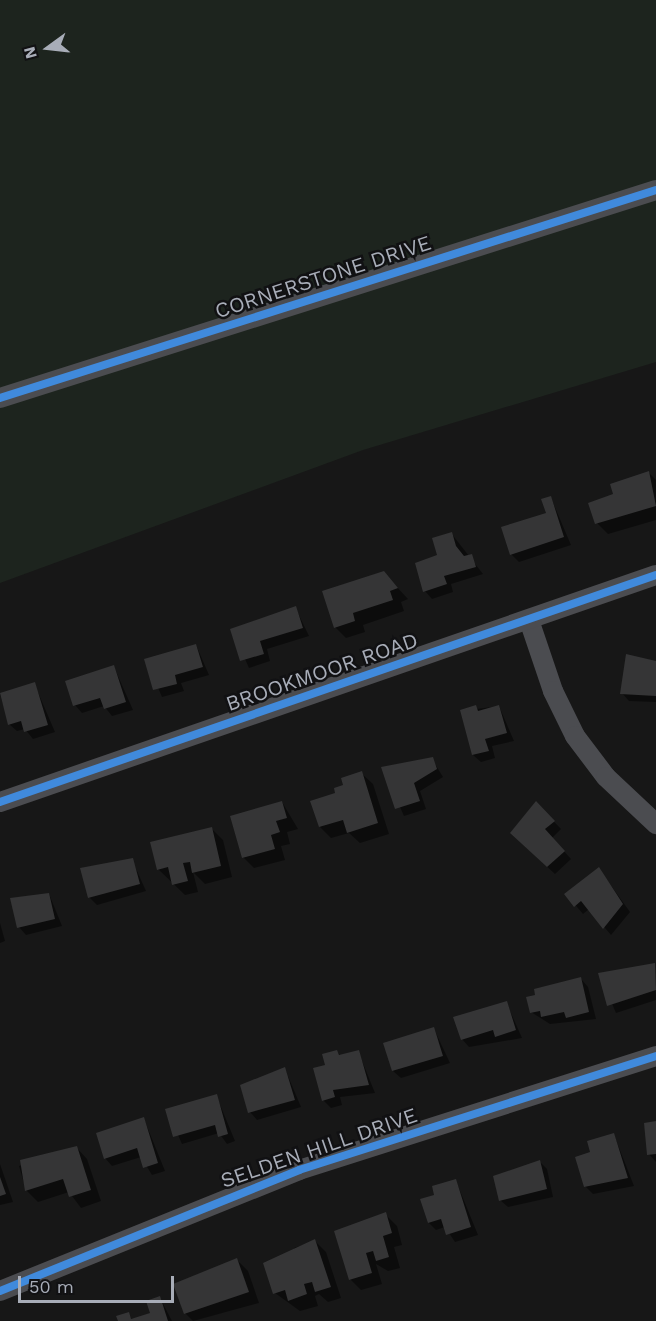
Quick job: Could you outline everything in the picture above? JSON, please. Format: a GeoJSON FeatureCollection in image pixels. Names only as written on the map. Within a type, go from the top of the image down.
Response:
{"type":"FeatureCollection","features":[{"type":"Feature","properties":{"kind":"street","name":"CORNERSTONE DRIVE"},"geometry":{"type":"LineString","coordinates":[[0,399],[656,190]]}},
{"type":"Feature","properties":{"kind":"street","name":"BROOKMOOR ROAD"},"geometry":{"type":"LineString","coordinates":[[0,802],[656,575]]}},
{"type":"Feature","properties":{"kind":"street"},"geometry":{"type":"LineString","coordinates":[[529,620],[575,736],[606,777],[656,824]]}},
{"type":"Feature","properties":{"kind":"street","name":"SELDEN HILL DRIVE"},"geometry":{"type":"LineString","coordinates":[[0,1292],[299,1170],[656,1056]]}},
{"type":"Feature","properties":{"kind":"shaded area"},"geometry":{"type":"Polygon","coordinates":[[[0,0],[656,0],[656,362],[363,450],[0,583],[0,0]]]}},
{"type":"Feature","properties":{"kind":"building"},"geometry":{"type":"Polygon","coordinates":[[[649,471],[656,506],[595,524],[588,503],[613,494],[610,484],[649,471]]]}},
{"type":"Feature","properties":{"kind":"building"},"geometry":{"type":"Polygon","coordinates":[[[551,496],[564,537],[510,555],[501,527],[546,513],[541,499],[551,496]]]}},
{"type":"Feature","properties":{"kind":"building"},"geometry":{"type":"Polygon","coordinates":[[[452,532],[456,546],[464,556],[472,554],[476,567],[444,576],[447,584],[423,592],[415,563],[437,555],[432,538],[452,532]]]}},
{"type":"Feature","properties":{"kind":"building"},"geometry":{"type":"Polygon","coordinates":[[[384,571],[398,588],[390,591],[393,600],[353,613],[355,621],[334,628],[322,591],[384,571]]]}},
{"type":"Feature","properties":{"kind":"building"},"geometry":{"type":"Polygon","coordinates":[[[296,606],[303,628],[260,641],[264,654],[240,661],[230,629],[296,606]]]}},
{"type":"Feature","properties":{"kind":"building"},"geometry":{"type":"Polygon","coordinates":[[[196,644],[203,667],[175,675],[177,684],[153,690],[144,659],[196,644]]]}},
{"type":"Feature","properties":{"kind":"building"},"geometry":{"type":"Polygon","coordinates":[[[626,654],[656,661],[656,696],[620,694],[626,654]]]}},
{"type":"Feature","properties":{"kind":"building"},"geometry":{"type":"Polygon","coordinates":[[[114,665],[126,702],[104,709],[100,698],[73,706],[65,681],[114,665]]]}},
{"type":"Feature","properties":{"kind":"building"},"geometry":{"type":"Polygon","coordinates":[[[35,682],[48,725],[24,732],[21,721],[8,725],[0,693],[35,682]]]}},
{"type":"Feature","properties":{"kind":"building"},"geometry":{"type":"Polygon","coordinates":[[[476,705],[478,711],[499,705],[507,733],[485,739],[489,751],[472,755],[460,710],[476,705]]]}},
{"type":"Feature","properties":{"kind":"building"},"geometry":{"type":"Polygon","coordinates":[[[433,757],[437,769],[414,783],[420,801],[395,809],[381,767],[433,757]]]}},
{"type":"Feature","properties":{"kind":"building"},"geometry":{"type":"Polygon","coordinates":[[[362,771],[378,823],[347,833],[343,820],[319,827],[310,801],[335,793],[334,788],[343,785],[341,778],[362,771]]]}},
{"type":"Feature","properties":{"kind":"building"},"geometry":{"type":"Polygon","coordinates":[[[282,801],[287,818],[276,821],[280,832],[271,835],[275,849],[242,858],[230,816],[282,801]]]}},
{"type":"Feature","properties":{"kind":"building"},"geometry":{"type":"Polygon","coordinates":[[[536,801],[555,821],[545,829],[565,851],[547,867],[510,833],[536,801]]]}},
{"type":"Feature","properties":{"kind":"building"},"geometry":{"type":"Polygon","coordinates":[[[212,827],[221,866],[192,873],[190,862],[183,863],[188,881],[172,885],[168,867],[157,870],[150,842],[212,827]]]}},
{"type":"Feature","properties":{"kind":"building"},"geometry":{"type":"Polygon","coordinates":[[[133,858],[140,884],[88,898],[80,868],[133,858]]]}},
{"type":"Feature","properties":{"kind":"building"},"geometry":{"type":"Polygon","coordinates":[[[599,867],[623,904],[603,929],[581,901],[574,907],[564,894],[599,867]]]}},
{"type":"Feature","properties":{"kind":"building"},"geometry":{"type":"Polygon","coordinates":[[[49,893],[55,919],[17,928],[10,898],[49,893]]]}},
{"type":"Feature","properties":{"kind":"building"},"geometry":{"type":"Polygon","coordinates":[[[655,963],[656,990],[607,1006],[598,973],[655,963]]]}},
{"type":"Feature","properties":{"kind":"building"},"geometry":{"type":"Polygon","coordinates":[[[581,977],[589,1012],[566,1018],[564,1012],[541,1017],[540,1011],[530,1013],[526,997],[535,995],[534,989],[581,977]]]}},
{"type":"Feature","properties":{"kind":"building"},"geometry":{"type":"Polygon","coordinates":[[[507,1001],[516,1030],[495,1037],[493,1030],[461,1040],[453,1017],[507,1001]]]}},
{"type":"Feature","properties":{"kind":"building"},"geometry":{"type":"Polygon","coordinates":[[[434,1027],[443,1056],[392,1071],[383,1043],[434,1027]]]}},
{"type":"Feature","properties":{"kind":"building"},"geometry":{"type":"Polygon","coordinates":[[[337,1050],[339,1055],[359,1050],[369,1085],[333,1090],[335,1097],[322,1101],[313,1068],[325,1065],[322,1054],[337,1050]]]}},
{"type":"Feature","properties":{"kind":"building"},"geometry":{"type":"Polygon","coordinates":[[[285,1067],[295,1100],[248,1113],[240,1085],[285,1067]]]}},
{"type":"Feature","properties":{"kind":"building"},"geometry":{"type":"Polygon","coordinates":[[[217,1094],[228,1134],[218,1137],[215,1125],[173,1137],[165,1109],[217,1094]]]}},
{"type":"Feature","properties":{"kind":"building"},"geometry":{"type":"Polygon","coordinates":[[[144,1117],[158,1163],[143,1168],[137,1148],[104,1159],[96,1133],[144,1117]]]}},
{"type":"Feature","properties":{"kind":"building"},"geometry":{"type":"Polygon","coordinates":[[[656,1121],[656,1154],[647,1155],[644,1123],[656,1121]]]}},
{"type":"Feature","properties":{"kind":"building"},"geometry":{"type":"Polygon","coordinates":[[[614,1133],[628,1178],[584,1187],[575,1157],[590,1152],[587,1141],[614,1133]]]}},
{"type":"Feature","properties":{"kind":"building"},"geometry":{"type":"Polygon","coordinates":[[[77,1146],[91,1190],[69,1197],[63,1179],[25,1191],[20,1160],[77,1146]]]}},
{"type":"Feature","properties":{"kind":"building"},"geometry":{"type":"Polygon","coordinates":[[[540,1160],[547,1189],[499,1201],[493,1176],[540,1160]]]}},
{"type":"Feature","properties":{"kind":"building"},"geometry":{"type":"Polygon","coordinates":[[[0,1177],[6,1194],[0,1196],[0,1177]]]}},
{"type":"Feature","properties":{"kind":"building"},"geometry":{"type":"Polygon","coordinates":[[[456,1179],[471,1227],[446,1235],[441,1219],[428,1223],[420,1199],[434,1195],[432,1186],[456,1179]]]}},
{"type":"Feature","properties":{"kind":"building"},"geometry":{"type":"Polygon","coordinates":[[[386,1212],[392,1233],[383,1236],[389,1257],[376,1261],[373,1251],[366,1253],[372,1273],[349,1280],[334,1231],[386,1212]]]}},
{"type":"Feature","properties":{"kind":"building"},"geometry":{"type":"Polygon","coordinates":[[[315,1239],[331,1287],[315,1292],[312,1282],[304,1284],[307,1294],[288,1301],[285,1290],[273,1294],[263,1263],[315,1239]]]}},
{"type":"Feature","properties":{"kind":"building"},"geometry":{"type":"Polygon","coordinates":[[[237,1258],[249,1292],[184,1314],[173,1284],[237,1258]]]}},
{"type":"Feature","properties":{"kind":"building"},"geometry":{"type":"Polygon","coordinates":[[[160,1296],[168,1321],[118,1321],[116,1316],[129,1312],[131,1319],[150,1313],[146,1301],[160,1296]]]}},
{"type":"Feature","properties":{"kind":"cycle path"},"geometry":{"type":"LineString","coordinates":[[0,398],[656,190]]}},
{"type":"Feature","properties":{"kind":"cycle path"},"geometry":{"type":"LineString","coordinates":[[0,802],[656,575]]}},
{"type":"Feature","properties":{"kind":"cycle path"},"geometry":{"type":"LineString","coordinates":[[0,1291],[299,1170],[656,1056]]}}]}
